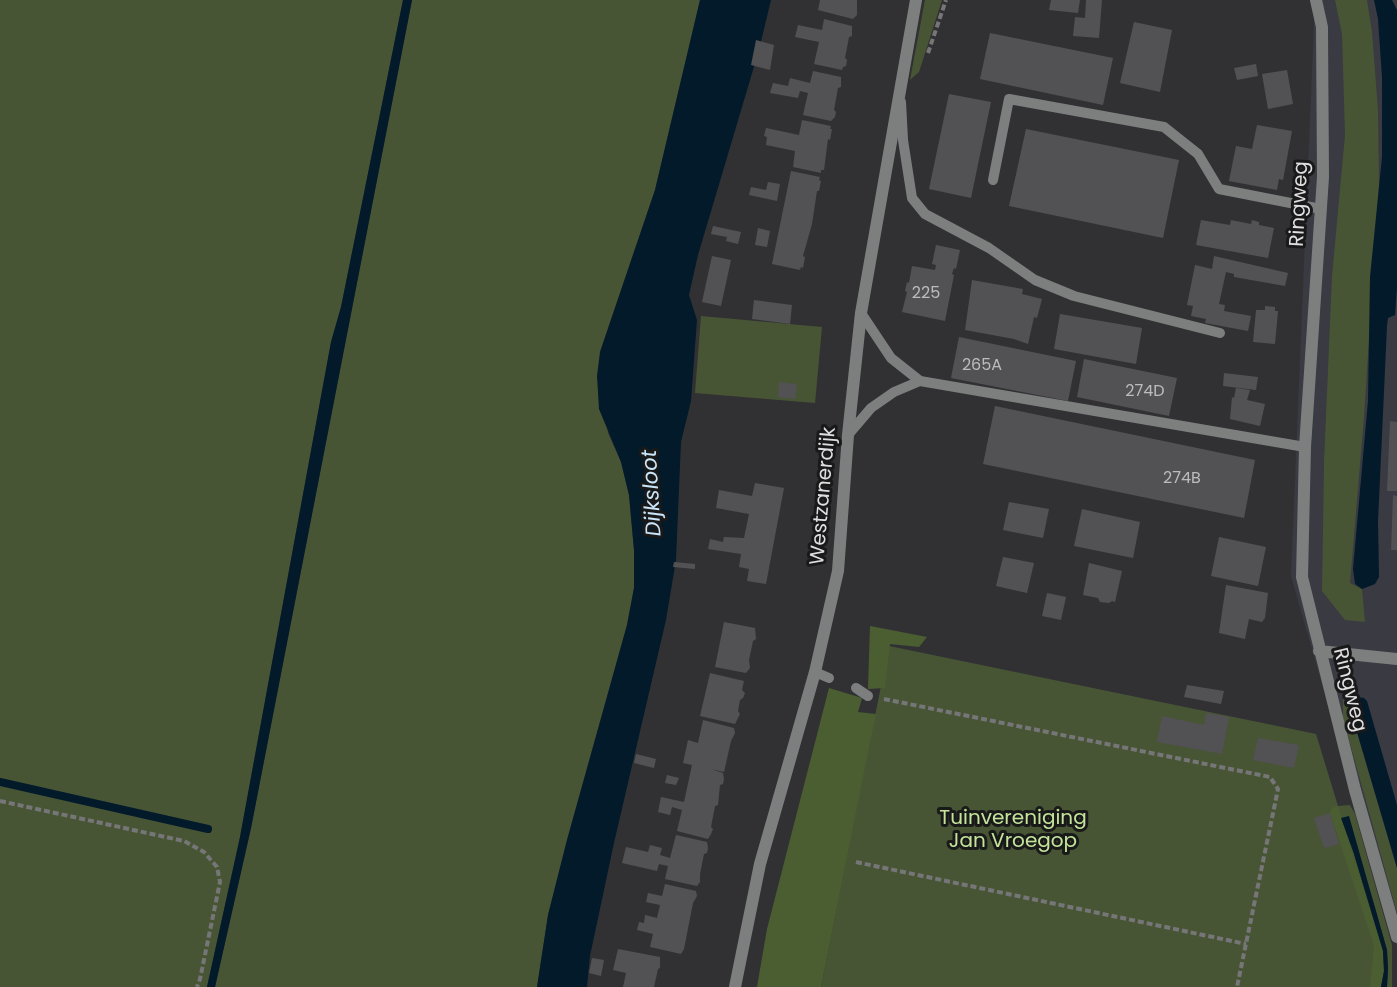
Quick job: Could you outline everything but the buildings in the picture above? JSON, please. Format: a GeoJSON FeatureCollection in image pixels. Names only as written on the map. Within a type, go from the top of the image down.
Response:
{"type":"FeatureCollection","features":[{"type":"Feature","properties":{"kind":"street","name":"Westzanerdijk"},"geometry":{"type":"LineString","coordinates":[[735,987],[760,864],[815,672],[838,571],[848,435],[861,313],[916,0]]}},
{"type":"Feature","properties":{"kind":"street","name":"Ringweg"},"geometry":{"type":"LineString","coordinates":[[1316,0],[1322,27],[1323,177],[1305,447],[1302,577],[1358,801],[1397,937]]}},
{"type":"Feature","properties":{"kind":"street"},"geometry":{"type":"LineString","coordinates":[[1319,651],[1397,659]]}},
{"type":"Feature","properties":{"kind":"lane"},"geometry":{"type":"LineString","coordinates":[[900,90],[903,140],[912,198],[925,214],[988,248],[1035,280],[1074,296],[1220,333]]}},
{"type":"Feature","properties":{"kind":"lane"},"geometry":{"type":"LineString","coordinates":[[993,180],[1009,99],[1164,127],[1198,154],[1219,189],[1321,209]]}},
{"type":"Feature","properties":{"kind":"lane"},"geometry":{"type":"LineString","coordinates":[[861,313],[891,358],[920,381],[1305,447]]}},
{"type":"Feature","properties":{"kind":"lane"},"geometry":{"type":"LineString","coordinates":[[848,435],[871,408],[894,392],[920,381]]}},
{"type":"Feature","properties":{"kind":"lane"},"geometry":{"type":"LineString","coordinates":[[815,672],[829,678]]}},
{"type":"Feature","properties":{"kind":"lane"},"geometry":{"type":"LineString","coordinates":[[856,688],[868,696]]}},
{"type":"Feature","properties":{"kind":"path"},"geometry":{"type":"LineString","coordinates":[[868,696],[1270,777],[1278,789],[1237,987]]}},
{"type":"Feature","properties":{"kind":"path"},"geometry":{"type":"LineString","coordinates":[[0,801],[184,841],[204,852],[217,867],[220,882],[197,987]]}},
{"type":"Feature","properties":{"kind":"path"},"geometry":{"type":"LineString","coordinates":[[856,862],[1246,944]]}},
{"type":"Feature","properties":{"kind":"shaded area"},"geometry":{"type":"Polygon","coordinates":[[[1315,0],[1397,0],[1397,947],[1291,576],[1315,0]]]}},
{"type":"Feature","properties":{"kind":"green space"},"geometry":{"type":"Polygon","coordinates":[[[0,0],[403,0],[341,307],[331,342],[240,837],[207,987],[0,987],[0,0]]]}},
{"type":"Feature","properties":{"kind":"green space"},"geometry":{"type":"Polygon","coordinates":[[[412,0],[700,0],[655,190],[600,352],[608,433],[621,462],[629,495],[634,550],[634,588],[627,625],[548,915],[537,987],[215,987],[251,828],[412,0]]]}},
{"type":"Feature","properties":{"kind":"green space"},"geometry":{"type":"Polygon","coordinates":[[[925,0],[942,0],[919,72],[910,80],[925,0]]]}},
{"type":"Feature","properties":{"kind":"green space"},"geometry":{"type":"Polygon","coordinates":[[[1335,0],[1367,0],[1378,110],[1379,183],[1364,417],[1350,583],[1362,589],[1365,622],[1345,620],[1322,591],[1324,462],[1332,276],[1345,135],[1342,34],[1335,0]]]}},
{"type":"Feature","properties":{"kind":"green space"},"geometry":{"type":"Polygon","coordinates":[[[701,316],[822,327],[815,403],[695,393],[701,316]]]}},
{"type":"Feature","properties":{"kind":"green space"},"geometry":{"type":"Polygon","coordinates":[[[870,626],[927,637],[919,647],[890,644],[885,688],[868,689],[870,626]]]}},
{"type":"Feature","properties":{"kind":"green space","name":"Tuinvereniging Jan Vroegop"},"geometry":{"type":"Polygon","coordinates":[[[889,646],[1316,734],[1338,806],[1350,805],[1355,814],[1392,945],[1392,987],[1387,987],[1387,950],[1376,911],[1367,882],[1354,854],[1383,951],[1381,987],[821,987],[889,646]]]}},
{"type":"Feature","properties":{"kind":"green space"},"geometry":{"type":"Polygon","coordinates":[[[1350,679],[1356,686],[1358,697],[1352,701],[1354,722],[1397,868],[1397,913],[1343,718],[1343,695],[1350,679]]]}},
{"type":"Feature","properties":{"kind":"green space"},"geometry":{"type":"Polygon","coordinates":[[[829,688],[862,698],[858,712],[876,714],[821,987],[757,987],[767,929],[829,688]]]}},
{"type":"Feature","properties":{"kind":"green space"},"geometry":{"type":"Polygon","coordinates":[[[1338,806],[1383,951],[1384,971],[1381,987],[1370,987],[1374,945],[1330,813],[1332,808],[1338,806]]]}},
{"type":"Feature","properties":{"kind":"water"},"geometry":{"type":"Polygon","coordinates":[[[403,0],[412,0],[251,828],[215,987],[207,987],[240,837],[331,342],[341,307],[403,0]]]}},
{"type":"Feature","properties":{"kind":"water","name":"Dijksloot"},"geometry":{"type":"Polygon","coordinates":[[[700,0],[771,0],[759,50],[698,255],[689,295],[697,320],[691,401],[681,442],[676,560],[666,620],[590,956],[587,987],[537,987],[548,915],[627,625],[634,588],[634,550],[629,495],[621,462],[599,409],[597,376],[600,352],[655,190],[700,0]]]}},
{"type":"Feature","properties":{"kind":"water"},"geometry":{"type":"Polygon","coordinates":[[[1374,0],[1392,0],[1397,10],[1397,287],[1395,315],[1388,318],[1387,326],[1378,521],[1379,577],[1375,584],[1362,589],[1355,584],[1353,569],[1368,401],[1370,277],[1382,157],[1382,77],[1378,19],[1374,0]]]}},
{"type":"Feature","properties":{"kind":"water"},"geometry":{"type":"Polygon","coordinates":[[[1358,697],[1367,701],[1397,805],[1397,868],[1354,722],[1352,701],[1358,697]]]}},
{"type":"Feature","properties":{"kind":"water"},"geometry":{"type":"Polygon","coordinates":[[[1349,816],[1387,950],[1387,987],[1381,987],[1384,971],[1383,951],[1341,818],[1349,816]]]}},
{"type":"Feature","properties":{"kind":"waterway"},"geometry":{"type":"LineString","coordinates":[[0,782],[208,829]]}}]}
